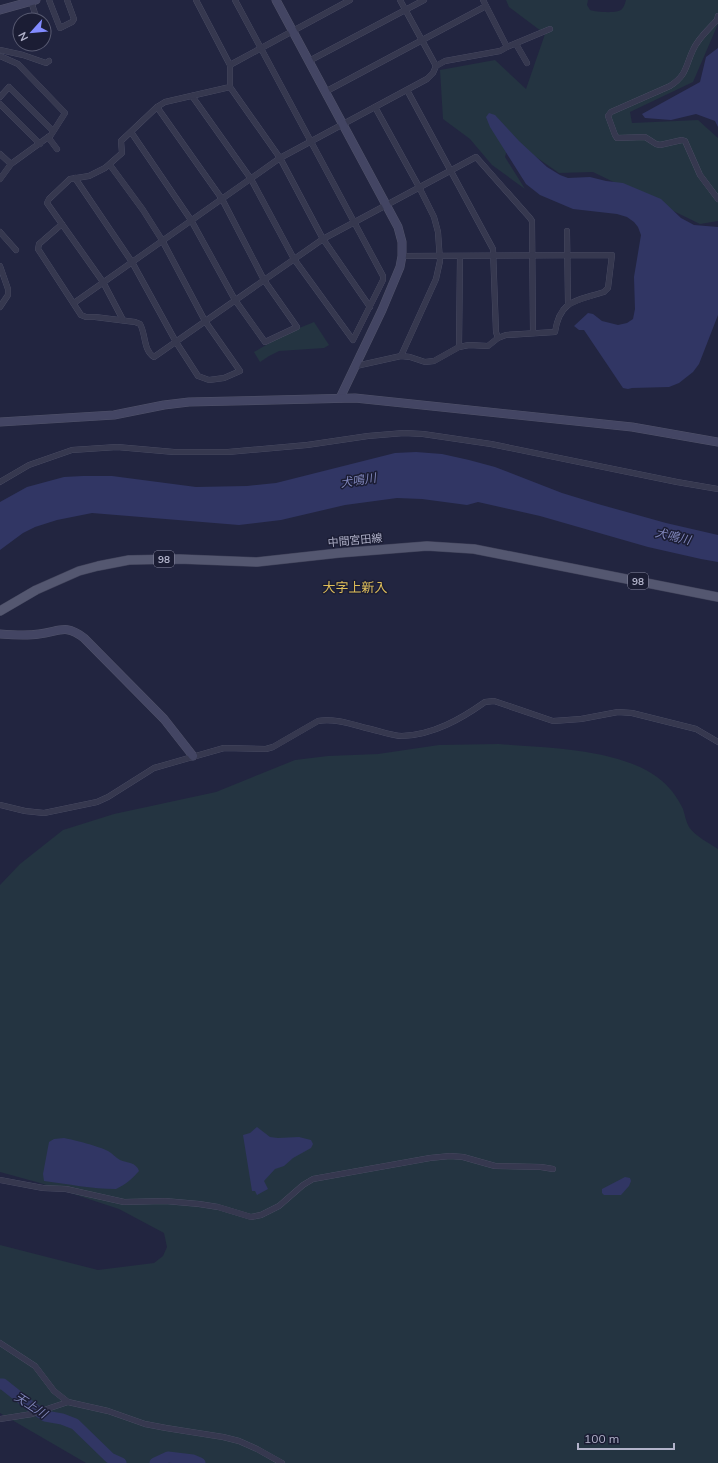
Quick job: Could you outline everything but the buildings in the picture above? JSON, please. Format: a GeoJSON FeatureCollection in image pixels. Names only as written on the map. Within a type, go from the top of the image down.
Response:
{"type":"FeatureCollection","features":[{"type":"Feature","properties":{"kind":"main road","name":"中間宮田線"},"geometry":{"type":"LineString","coordinates":[[0,611],[36,590],[79,571],[129,560],[179,559],[257,562],[339,553],[427,546],[474,549],[718,597]]}},
{"type":"Feature","properties":{"kind":"street"},"geometry":{"type":"LineString","coordinates":[[49,0],[60,28],[74,20],[66,0]]}},
{"type":"Feature","properties":{"kind":"street"},"geometry":{"type":"LineString","coordinates":[[196,0],[230,65],[230,87],[280,158],[323,239],[370,307]]}},
{"type":"Feature","properties":{"kind":"street"},"geometry":{"type":"LineString","coordinates":[[192,96],[251,179],[294,259],[353,340],[370,307],[383,276],[235,0]]}},
{"type":"Feature","properties":{"kind":"street"},"geometry":{"type":"LineString","coordinates":[[276,0],[398,227],[402,242],[400,267],[382,310],[340,398]]}},
{"type":"Feature","properties":{"kind":"street"},"geometry":{"type":"LineString","coordinates":[[230,65],[350,0]]}},
{"type":"Feature","properties":{"kind":"street"},"geometry":{"type":"LineString","coordinates":[[400,0],[436,66]]}},
{"type":"Feature","properties":{"kind":"street"},"geometry":{"type":"LineString","coordinates":[[309,61],[424,0]]}},
{"type":"Feature","properties":{"kind":"street"},"geometry":{"type":"LineString","coordinates":[[482,0],[507,47]]}},
{"type":"Feature","properties":{"kind":"street"},"geometry":{"type":"LineString","coordinates":[[0,10],[34,1],[36,12]]}},
{"type":"Feature","properties":{"kind":"street"},"geometry":{"type":"LineString","coordinates":[[325,92],[486,6]]}},
{"type":"Feature","properties":{"kind":"street"},"geometry":{"type":"LineString","coordinates":[[718,16],[717,20],[693,49],[686,70],[678,80],[670,86],[611,112],[608,116],[617,138],[621,139],[640,136],[660,145],[682,140],[685,141],[700,175],[718,199]]}},
{"type":"Feature","properties":{"kind":"street"},"geometry":{"type":"LineString","coordinates":[[74,303],[280,158],[427,79],[433,73],[436,66],[445,61],[500,51],[550,29]]}},
{"type":"Feature","properties":{"kind":"street"},"geometry":{"type":"LineString","coordinates":[[516,44],[527,63]]}},
{"type":"Feature","properties":{"kind":"street"},"geometry":{"type":"LineString","coordinates":[[0,50],[23,55],[46,63],[50,61]]}},
{"type":"Feature","properties":{"kind":"street"},"geometry":{"type":"LineString","coordinates":[[0,56],[18,64],[65,113],[48,138],[11,164],[0,179]]}},
{"type":"Feature","properties":{"kind":"street"},"geometry":{"type":"LineString","coordinates":[[0,96],[9,87],[53,131]]}},
{"type":"Feature","properties":{"kind":"street"},"geometry":{"type":"LineString","coordinates":[[123,320],[103,282],[47,204],[49,199],[70,179],[89,176],[110,165],[122,153],[121,141],[157,107],[165,102],[230,87]]}},
{"type":"Feature","properties":{"kind":"street"},"geometry":{"type":"LineString","coordinates":[[408,90],[493,249],[496,332],[498,338]]}},
{"type":"Feature","properties":{"kind":"street"},"geometry":{"type":"LineString","coordinates":[[0,104],[40,144]]}},
{"type":"Feature","properties":{"kind":"street"},"geometry":{"type":"LineString","coordinates":[[131,132],[191,220],[235,300],[265,342],[298,327],[264,280],[222,199],[157,107]]}},
{"type":"Feature","properties":{"kind":"street"},"geometry":{"type":"LineString","coordinates":[[376,107],[434,217],[438,232],[440,256],[436,279],[401,356]]}},
{"type":"Feature","properties":{"kind":"street"},"geometry":{"type":"LineString","coordinates":[[48,138],[57,149]]}},
{"type":"Feature","properties":{"kind":"street"},"geometry":{"type":"LineString","coordinates":[[0,154],[11,164]]}},
{"type":"Feature","properties":{"kind":"street"},"geometry":{"type":"LineString","coordinates":[[62,224],[39,244],[38,249],[81,315],[86,318],[95,317],[123,320],[140,324],[146,346],[150,354],[154,356],[323,239],[476,157],[532,221],[531,255],[533,333]]}},
{"type":"Feature","properties":{"kind":"street"},"geometry":{"type":"LineString","coordinates":[[75,178],[132,262],[176,342],[198,376],[209,380],[224,378],[240,371],[205,321],[162,240],[143,210],[110,165]]}},
{"type":"Feature","properties":{"kind":"street"},"geometry":{"type":"LineString","coordinates":[[567,231],[568,304]]}},
{"type":"Feature","properties":{"kind":"street"},"geometry":{"type":"LineString","coordinates":[[0,232],[16,250]]}},
{"type":"Feature","properties":{"kind":"street"},"geometry":{"type":"LineString","coordinates":[[356,366],[401,356],[410,357],[425,362],[434,361],[459,347],[469,345],[488,346],[498,338],[506,335],[555,332],[557,321],[563,309],[568,304],[604,292],[608,288],[612,255],[494,254],[460,256],[402,256]]}},
{"type":"Feature","properties":{"kind":"street"},"geometry":{"type":"LineString","coordinates":[[459,347],[460,256]]}},
{"type":"Feature","properties":{"kind":"street"},"geometry":{"type":"LineString","coordinates":[[0,266],[8,289],[8,295],[0,307]]}},
{"type":"Feature","properties":{"kind":"street"},"geometry":{"type":"LineString","coordinates":[[0,422],[114,415],[164,405],[189,402],[354,398],[632,427],[718,442]]}},
{"type":"Feature","properties":{"kind":"street"},"geometry":{"type":"LineString","coordinates":[[0,482],[29,465],[72,450],[117,447],[174,452],[228,452],[307,445],[368,436],[404,433],[423,434],[491,444],[718,489]]}},
{"type":"Feature","properties":{"kind":"street"},"geometry":{"type":"LineString","coordinates":[[0,634],[39,634],[68,629],[77,632],[164,719],[193,756]]}},
{"type":"Feature","properties":{"kind":"street"},"geometry":{"type":"LineString","coordinates":[[0,805],[25,811],[44,813],[97,802],[108,797],[154,768],[224,748],[266,749],[273,747],[318,721],[324,720],[354,725],[400,736],[412,735],[448,725],[485,702],[494,701],[553,721],[581,719],[618,712],[632,713],[696,729],[718,742]]}},
{"type":"Feature","properties":{"kind":"street"},"geometry":{"type":"LineString","coordinates":[[0,1180],[42,1188],[66,1189],[124,1202],[165,1201],[199,1204],[218,1207],[251,1217],[261,1215],[279,1206],[303,1185],[313,1179],[430,1158],[450,1156],[463,1157],[495,1166],[541,1167],[553,1169]]}},
{"type":"Feature","properties":{"kind":"street"},"geometry":{"type":"LineString","coordinates":[[0,1343],[35,1366],[54,1391],[68,1402],[108,1411],[152,1425],[239,1441],[282,1463]]}},
{"type":"Feature","properties":{"kind":"street"},"geometry":{"type":"LineString","coordinates":[[0,1419],[44,1411],[68,1402]]}},
{"type":"Feature","properties":{"kind":"shaded area"},"geometry":{"type":"Polygon","coordinates":[[[506,0],[588,0],[587,5],[590,10],[616,12],[622,9],[626,0],[718,0],[718,24],[693,82],[630,112],[632,123],[698,120],[718,138],[718,221],[700,224],[593,172],[559,173],[510,139],[505,157],[525,189],[492,165],[470,139],[443,119],[440,70],[495,60],[526,89],[545,34],[509,7],[506,0]]]}},
{"type":"Feature","properties":{"kind":"shaded area"},"geometry":{"type":"Polygon","coordinates":[[[314,322],[329,345],[324,348],[279,351],[260,362],[254,352],[287,333],[314,322]]]}},
{"type":"Feature","properties":{"kind":"shaded area"},"geometry":{"type":"Polygon","coordinates":[[[499,744],[566,749],[614,758],[636,765],[655,775],[670,789],[676,796],[683,809],[689,827],[702,839],[718,849],[718,1463],[86,1463],[0,1413],[0,1245],[98,1270],[154,1263],[163,1256],[167,1247],[164,1233],[119,1209],[40,1183],[0,1172],[0,885],[20,864],[63,830],[114,814],[216,792],[295,760],[328,756],[378,754],[439,745],[499,744]]]}},
{"type":"Feature","properties":{"kind":"water"},"geometry":{"type":"Polygon","coordinates":[[[718,48],[718,127],[715,121],[696,114],[671,120],[645,118],[642,114],[700,82],[706,57],[718,48]]]}},
{"type":"Feature","properties":{"kind":"water"},"geometry":{"type":"Polygon","coordinates":[[[489,113],[495,115],[519,141],[547,167],[560,175],[568,178],[590,177],[623,183],[661,199],[681,218],[694,225],[718,227],[718,315],[699,364],[693,372],[679,383],[669,387],[623,388],[584,330],[579,330],[574,326],[588,313],[593,314],[602,321],[618,325],[627,323],[633,319],[635,309],[634,277],[641,235],[638,227],[627,217],[617,214],[573,209],[540,195],[526,184],[490,127],[486,117],[489,113]]]}},
{"type":"Feature","properties":{"kind":"water","name":"犬鳴川"},"geometry":{"type":"Polygon","coordinates":[[[416,452],[442,454],[495,467],[562,493],[598,504],[666,523],[718,535],[718,562],[648,547],[540,516],[478,502],[467,505],[422,499],[397,498],[345,505],[281,520],[239,525],[92,513],[57,520],[35,527],[23,533],[0,550],[0,502],[27,487],[64,477],[112,476],[196,487],[247,486],[276,483],[395,453],[416,452]]]}},
{"type":"Feature","properties":{"kind":"water"},"geometry":{"type":"Polygon","coordinates":[[[257,1127],[270,1137],[299,1137],[311,1140],[313,1144],[311,1148],[293,1158],[284,1166],[275,1169],[264,1181],[268,1189],[257,1195],[255,1191],[252,1191],[243,1135],[250,1133],[257,1127]]]}},
{"type":"Feature","properties":{"kind":"water"},"geometry":{"type":"Polygon","coordinates":[[[64,1138],[104,1149],[120,1160],[134,1164],[139,1171],[129,1181],[116,1189],[44,1181],[43,1174],[49,1142],[54,1139],[64,1138]]]}},
{"type":"Feature","properties":{"kind":"water"},"geometry":{"type":"Polygon","coordinates":[[[625,1177],[630,1178],[631,1181],[629,1186],[621,1195],[604,1195],[602,1193],[602,1189],[625,1177]]]}},
{"type":"Feature","properties":{"kind":"waterway","name":"天上川"},"geometry":{"type":"LineString","coordinates":[[0,1384],[3,1384],[45,1416],[62,1419],[75,1424],[110,1458],[121,1463]]}},
{"type":"Feature","properties":{"kind":"waterway","name":"天上川"},"geometry":{"type":"LineString","coordinates":[[155,1463],[168,1457],[193,1460],[200,1463]]}},
{"type":"Feature","properties":{"kind":"district","name":"大字上新入"},"geometry":{"type":"Point","coordinates":[355,587]}}]}
